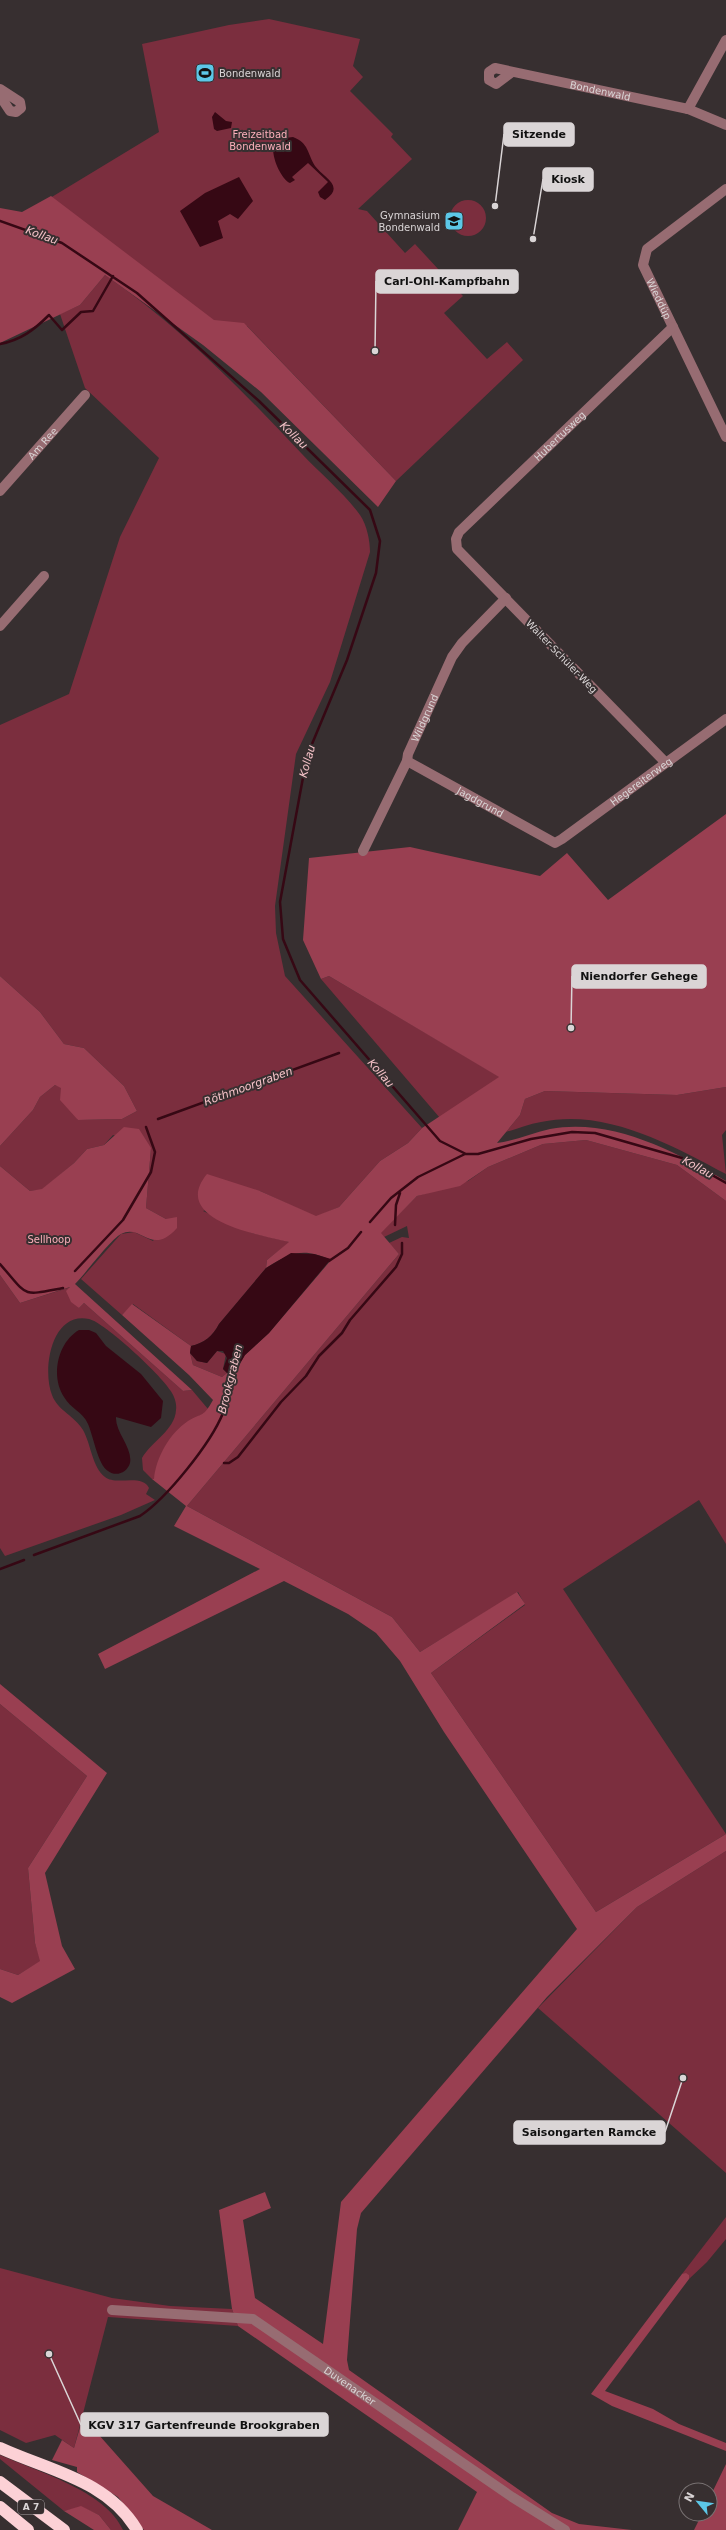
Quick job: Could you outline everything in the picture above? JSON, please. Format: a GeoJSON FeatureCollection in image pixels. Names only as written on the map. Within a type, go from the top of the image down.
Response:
{"type":"FeatureCollection","features":[{"type":"Feature","properties":{"kind":"highway"},"geometry":{"type":"LineString","coordinates":[[0,2448],[69,2475],[97,2489],[122,2509],[137,2530]]}},
{"type":"Feature","properties":{"kind":"highway","name":"A 7"},"geometry":{"type":"LineString","coordinates":[[0,2482],[64,2530]]}},
{"type":"Feature","properties":{"kind":"highway","name":"A 7"},"geometry":{"type":"LineString","coordinates":[[0,2507],[28,2530]]}},
{"type":"Feature","properties":{"kind":"street"},"geometry":{"type":"LineString","coordinates":[[688,109],[726,40]]}},
{"type":"Feature","properties":{"kind":"street","name":"Bondenwald"},"geometry":{"type":"LineString","coordinates":[[512,72],[688,109],[726,125]]}},
{"type":"Feature","properties":{"kind":"street"},"geometry":{"type":"LineString","coordinates":[[0,90],[17,98],[20,102],[20,108],[16,112],[10,111],[0,96]]}},
{"type":"Feature","properties":{"kind":"street","name":"Wieddüp"},"geometry":{"type":"LineString","coordinates":[[726,189],[647,249],[643,265],[726,437]]}},
{"type":"Feature","properties":{"kind":"street","name":"Hubertusweg"},"geometry":{"type":"LineString","coordinates":[[457,549],[456,539],[459,532],[673,327]]}},
{"type":"Feature","properties":{"kind":"street","name":"Am Ree"},"geometry":{"type":"LineString","coordinates":[[0,492],[85,395]]}},
{"type":"Feature","properties":{"kind":"street","name":"Walter-Schüler-Weg"},"geometry":{"type":"LineString","coordinates":[[457,549],[666,763]]}},
{"type":"Feature","properties":{"kind":"street"},"geometry":{"type":"LineString","coordinates":[[0,626],[44,576]]}},
{"type":"Feature","properties":{"kind":"street","name":"Wildgrund"},"geometry":{"type":"LineString","coordinates":[[363,851],[407,760],[408,754],[452,657],[462,643],[506,598]]}},
{"type":"Feature","properties":{"kind":"street","name":"Hegereiterweg"},"geometry":{"type":"LineString","coordinates":[[555,843],[726,719]]}},
{"type":"Feature","properties":{"kind":"street","name":"Jagdgrund"},"geometry":{"type":"LineString","coordinates":[[407,760],[555,843]]}},
{"type":"Feature","properties":{"kind":"street","name":"Duvenacker"},"geometry":{"type":"LineString","coordinates":[[112,2310],[253,2319],[512,2497],[565,2530]]}},
{"type":"Feature","properties":{"kind":"green space","name":"Freizeitbad Bondenwald"},"geometry":{"type":"Polygon","coordinates":[[[269,19],[360,39],[353,66],[363,77],[350,91],[393,134],[391,137],[412,159],[358,209],[367,211],[405,253],[415,244],[463,296],[444,313],[487,359],[507,342],[523,360],[396,481],[247,326],[220,352],[27,212],[159,132],[142,44],[229,25],[269,19]]]}},
{"type":"Feature","properties":{"kind":"green space"},"geometry":{"type":"Polygon","coordinates":[[[51,196],[214,320],[244,323],[396,481],[378,507],[261,392],[203,345],[105,275],[80,305],[0,343],[0,208],[22,212],[51,196]]]}},
{"type":"Feature","properties":{"kind":"green space"},"geometry":{"type":"Polygon","coordinates":[[[471,200],[481,205],[485,211],[485,225],[481,231],[475,235],[465,236],[455,231],[451,225],[450,215],[455,205],[461,201],[471,200]]]}},
{"type":"Feature","properties":{"kind":"green space"},"geometry":{"type":"Polygon","coordinates":[[[105,275],[158,315],[208,359],[340,491],[365,523],[369,538],[370,552],[330,682],[296,754],[275,906],[276,933],[285,976],[422,1128],[408,1143],[380,1161],[339,1207],[316,1217],[260,1191],[203,1211],[252,1233],[290,1242],[267,1260],[266,1268],[214,1332],[204,1341],[191,1346],[133,1304],[122,1315],[81,1279],[121,1234],[134,1232],[153,1241],[166,1219],[146,1208],[151,1148],[113,1135],[104,1145],[87,1149],[74,1163],[42,1190],[30,1191],[0,1166],[0,1146],[33,1110],[40,1097],[55,1085],[61,1087],[78,1120],[122,1119],[137,1111],[124,1086],[84,1048],[64,1044],[40,1012],[0,976],[0,725],[69,694],[120,537],[159,458],[85,388],[60,314],[80,305],[105,275]]]}},
{"type":"Feature","properties":{"kind":"green space"},"geometry":{"type":"Polygon","coordinates":[[[726,814],[726,1087],[677,1095],[545,1091],[525,1099],[520,1115],[497,1143],[510,1141],[550,1129],[573,1127],[597,1128],[619,1133],[664,1148],[726,1181],[726,1201],[677,1165],[586,1140],[543,1144],[488,1167],[460,1186],[417,1196],[381,1233],[399,1254],[187,1506],[392,1617],[420,1652],[517,1592],[525,1604],[431,1673],[596,1912],[726,1834],[726,1851],[637,1907],[547,1997],[361,2213],[357,2229],[347,2360],[349,2370],[552,2513],[579,2524],[632,2530],[458,2530],[477,2492],[238,2326],[232,2309],[219,2210],[265,2192],[271,2208],[243,2220],[255,2298],[323,2344],[341,2202],[577,1929],[444,1732],[400,1661],[376,1633],[348,1614],[284,1581],[105,1669],[98,1654],[260,1569],[174,1526],[186,1506],[152,1479],[154,1479],[161,1454],[175,1432],[188,1421],[205,1412],[213,1400],[189,1375],[122,1315],[132,1304],[191,1346],[190,1353],[193,1365],[222,1377],[227,1373],[235,1372],[245,1355],[269,1333],[331,1260],[321,1256],[304,1253],[290,1255],[266,1268],[267,1260],[289,1242],[240,1230],[223,1223],[209,1214],[200,1203],[198,1190],[207,1174],[260,1191],[316,1216],[339,1207],[380,1161],[408,1143],[422,1128],[499,1077],[329,976],[321,979],[303,940],[309,858],[410,847],[540,876],[567,853],[608,900],[726,814]]]}},
{"type":"Feature","properties":{"kind":"green space"},"geometry":{"type":"Polygon","coordinates":[[[0,976],[40,1012],[64,1044],[84,1048],[124,1086],[137,1111],[122,1119],[78,1120],[60,1100],[61,1088],[55,1085],[40,1097],[33,1110],[0,1146],[0,976]]]}},
{"type":"Feature","properties":{"kind":"green space"},"geometry":{"type":"Polygon","coordinates":[[[329,976],[500,1077],[440,1118],[321,979],[329,976]]]}},
{"type":"Feature","properties":{"kind":"green space"},"geometry":{"type":"Polygon","coordinates":[[[726,1087],[726,1130],[722,1135],[726,1174],[660,1141],[614,1125],[590,1120],[565,1119],[537,1123],[506,1132],[520,1115],[525,1099],[545,1091],[677,1095],[726,1087]]]}},
{"type":"Feature","properties":{"kind":"green space","name":"Sellhoop"},"geometry":{"type":"Polygon","coordinates":[[[124,1127],[139,1129],[151,1148],[146,1208],[166,1219],[177,1217],[177,1228],[168,1236],[160,1240],[153,1240],[135,1232],[121,1234],[116,1237],[75,1284],[192,1390],[183,1391],[84,1303],[79,1308],[71,1302],[66,1291],[70,1287],[20,1303],[0,1275],[0,1166],[30,1191],[42,1189],[74,1163],[87,1149],[104,1145],[124,1127]]]}},
{"type":"Feature","properties":{"kind":"green space"},"geometry":{"type":"Polygon","coordinates":[[[586,1140],[677,1165],[726,1201],[726,1544],[699,1500],[563,1589],[726,1834],[596,1912],[431,1673],[525,1605],[518,1592],[420,1652],[392,1617],[187,1506],[399,1254],[389,1243],[402,1237],[409,1238],[407,1226],[384,1237],[380,1233],[417,1196],[468,1181],[488,1167],[543,1144],[586,1140]]]}},
{"type":"Feature","properties":{"kind":"green space"},"geometry":{"type":"Polygon","coordinates":[[[0,1275],[20,1303],[71,1287],[79,1308],[84,1303],[183,1391],[192,1390],[208,1409],[206,1413],[199,1416],[154,1479],[152,1479],[143,1470],[142,1458],[172,1424],[175,1417],[176,1407],[173,1394],[156,1373],[107,1329],[89,1319],[76,1319],[66,1324],[58,1333],[52,1345],[49,1358],[49,1384],[55,1401],[80,1425],[86,1436],[94,1461],[105,1477],[116,1480],[141,1481],[149,1488],[146,1494],[155,1500],[121,1515],[5,1556],[0,1548],[0,1275]]]}},
{"type":"Feature","properties":{"kind":"green space"},"geometry":{"type":"Polygon","coordinates":[[[217,1351],[226,1354],[223,1369],[227,1373],[222,1377],[193,1365],[190,1353],[197,1361],[207,1363],[217,1351]]]}},
{"type":"Feature","properties":{"kind":"green space"},"geometry":{"type":"Polygon","coordinates":[[[0,1684],[107,1773],[45,1873],[62,1946],[75,1969],[12,2003],[0,1997],[0,1969],[18,1975],[40,1961],[35,1943],[28,1868],[87,1776],[0,1704],[0,1684]]]}},
{"type":"Feature","properties":{"kind":"green space"},"geometry":{"type":"Polygon","coordinates":[[[0,1704],[87,1776],[28,1868],[35,1943],[41,1961],[18,1975],[0,1969],[0,1704]]]}},
{"type":"Feature","properties":{"kind":"green space"},"geometry":{"type":"Polygon","coordinates":[[[726,1851],[726,2173],[538,2008],[637,1907],[726,1851]]]}},
{"type":"Feature","properties":{"kind":"green space"},"geometry":{"type":"Polygon","coordinates":[[[726,2217],[726,2239],[707,2262],[689,2279],[689,2275],[682,2274],[726,2217]]]}},
{"type":"Feature","properties":{"kind":"green space"},"geometry":{"type":"Polygon","coordinates":[[[0,2268],[112,2298],[170,2306],[232,2309],[238,2326],[108,2317],[74,2448],[55,2435],[26,2443],[0,2430],[0,2268]]]}},
{"type":"Feature","properties":{"kind":"green space"},"geometry":{"type":"Polygon","coordinates":[[[686,2273],[689,2275],[689,2279],[605,2391],[653,2409],[679,2424],[726,2443],[726,2451],[612,2406],[591,2394],[682,2274],[686,2273]]]}},
{"type":"Feature","properties":{"kind":"green space"},"geometry":{"type":"Polygon","coordinates":[[[83,2417],[153,2496],[212,2530],[144,2530],[118,2497],[77,2472],[77,2467],[52,2460],[62,2440],[74,2448],[83,2417]]]}},
{"type":"Feature","properties":{"kind":"green space"},"geometry":{"type":"Polygon","coordinates":[[[0,2455],[50,2475],[86,2493],[102,2504],[114,2516],[123,2530],[111,2530],[99,2515],[81,2507],[64,2511],[0,2459],[0,2455]]]}},
{"type":"Feature","properties":{"kind":"green space"},"geometry":{"type":"Polygon","coordinates":[[[726,2464],[726,2530],[694,2530],[698,2522],[718,2522],[717,2482],[726,2464]]]}},
{"type":"Feature","properties":{"kind":"green space"},"geometry":{"type":"Polygon","coordinates":[[[81,2506],[99,2515],[111,2530],[94,2530],[64,2511],[81,2506]]]}},
{"type":"Feature","properties":{"kind":"shaded area"},"geometry":{"type":"Polygon","coordinates":[[[215,112],[226,121],[232,122],[231,128],[217,131],[214,129],[212,117],[215,112]]]}},
{"type":"Feature","properties":{"kind":"shaded area"},"geometry":{"type":"Polygon","coordinates":[[[293,137],[305,145],[315,166],[331,182],[333,190],[331,195],[325,200],[320,197],[318,192],[328,182],[308,163],[292,177],[295,180],[290,183],[279,171],[273,153],[274,143],[276,145],[286,140],[285,138],[293,137]]]}},
{"type":"Feature","properties":{"kind":"shaded area"},"geometry":{"type":"Polygon","coordinates":[[[239,177],[253,201],[238,219],[230,214],[218,221],[223,238],[200,247],[180,211],[205,193],[239,177]]]}},
{"type":"Feature","properties":{"kind":"shaded area"},"geometry":{"type":"Polygon","coordinates":[[[291,1253],[314,1254],[331,1259],[269,1333],[245,1355],[235,1372],[227,1373],[223,1369],[227,1358],[223,1351],[217,1351],[207,1363],[197,1361],[190,1353],[191,1346],[204,1341],[214,1332],[266,1268],[291,1253]]]}},
{"type":"Feature","properties":{"kind":"shaded area"},"geometry":{"type":"Polygon","coordinates":[[[79,1330],[89,1330],[96,1333],[106,1346],[141,1374],[163,1401],[161,1418],[151,1427],[116,1417],[116,1423],[127,1446],[130,1457],[129,1466],[124,1472],[118,1474],[111,1473],[104,1468],[86,1420],[64,1397],[57,1379],[58,1360],[61,1351],[72,1335],[79,1330]]]}},
{"type":"Feature","properties":{"kind":"waterway","name":"Kollau"},"geometry":{"type":"LineString","coordinates":[[0,221],[62,243],[137,293],[259,401],[370,510],[380,541],[376,573],[347,660],[307,756],[280,902],[283,939],[300,980],[440,1141],[466,1154],[478,1154],[531,1139],[572,1132],[595,1133],[682,1158],[726,1183]]}},
{"type":"Feature","properties":{"kind":"waterway"},"geometry":{"type":"LineString","coordinates":[[0,344],[27,334],[49,315],[62,330],[81,312],[93,311],[113,276]]}},
{"type":"Feature","properties":{"kind":"waterway","name":"Röthmoorgraben"},"geometry":{"type":"LineString","coordinates":[[158,1119],[339,1053]]}},
{"type":"Feature","properties":{"kind":"waterway","name":"Röthmoorgraben"},"geometry":{"type":"LineString","coordinates":[[75,1271],[123,1220],[151,1172],[155,1152],[146,1127]]}},
{"type":"Feature","properties":{"kind":"waterway","name":"Brookgraben"},"geometry":{"type":"LineString","coordinates":[[370,1222],[391,1198],[418,1177],[465,1154]]}},
{"type":"Feature","properties":{"kind":"waterway"},"geometry":{"type":"LineString","coordinates":[[395,1225],[396,1205],[400,1193]]}},
{"type":"Feature","properties":{"kind":"waterway","name":"Brookgraben"},"geometry":{"type":"LineString","coordinates":[[329,1261],[348,1248],[361,1232]]}},
{"type":"Feature","properties":{"kind":"waterway"},"geometry":{"type":"LineString","coordinates":[[224,1463],[229,1463],[238,1457],[281,1402],[306,1376],[319,1356],[342,1333],[350,1320],[396,1267],[402,1254],[402,1243]]}},
{"type":"Feature","properties":{"kind":"waterway","name":"Röthmoorgraben"},"geometry":{"type":"LineString","coordinates":[[0,1264],[16,1283],[26,1291],[32,1293],[63,1288]]}},
{"type":"Feature","properties":{"kind":"waterway","name":"Brookgraben"},"geometry":{"type":"LineString","coordinates":[[34,1555],[140,1516],[163,1497],[199,1454],[217,1425],[226,1403],[232,1371]]}},
{"type":"Feature","properties":{"kind":"waterway","name":"Brookgraben"},"geometry":{"type":"LineString","coordinates":[[0,1569],[24,1560]]}},
{"type":"Feature","properties":{"kind":"place","name":"Bondenwald"},"geometry":{"type":"Point","coordinates":[205,73]}},
{"type":"Feature","properties":{"kind":"place","name":"Sitzende"},"geometry":{"type":"Point","coordinates":[495,206]}},
{"type":"Feature","properties":{"kind":"place","name":"Gymnasium Bondenwald"},"geometry":{"type":"Point","coordinates":[454,221]}},
{"type":"Feature","properties":{"kind":"place","name":"Kiosk"},"geometry":{"type":"Point","coordinates":[533,239]}},
{"type":"Feature","properties":{"kind":"place","name":"Carl-Ohl-Kampfbahn"},"geometry":{"type":"Point","coordinates":[375,351]}},
{"type":"Feature","properties":{"kind":"place","name":"Niendorfer Gehege"},"geometry":{"type":"Point","coordinates":[571,1028]}},
{"type":"Feature","properties":{"kind":"place","name":"Saisongarten Ramcke"},"geometry":{"type":"Point","coordinates":[683,2078]}},
{"type":"Feature","properties":{"kind":"place","name":"KGV 317 Gartenfreunde Brookgraben"},"geometry":{"type":"Point","coordinates":[49,2354]}}]}
